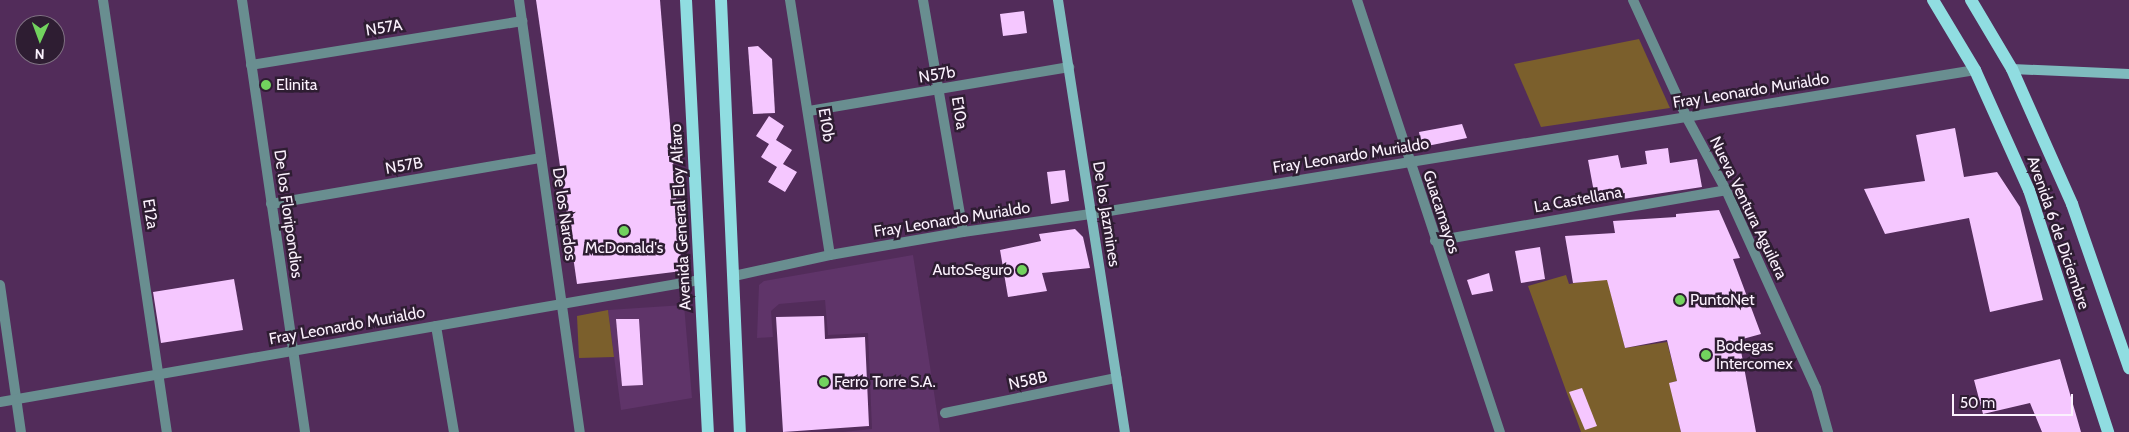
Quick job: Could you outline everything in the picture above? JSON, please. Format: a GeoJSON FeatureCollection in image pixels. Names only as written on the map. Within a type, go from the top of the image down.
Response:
{"type":"FeatureCollection","features":[{"type":"Feature","properties":{"kind":"main road","name":"Avenida General Eloy Alfaro"},"geometry":{"type":"LineString","coordinates":[[686,0],[708,432]]}},
{"type":"Feature","properties":{"kind":"main road"},"geometry":{"type":"LineString","coordinates":[[721,0],[740,432]]}},
{"type":"Feature","properties":{"kind":"main road","name":"Avenida 6 de Diciembre"},"geometry":{"type":"LineString","coordinates":[[1933,0],[1975,70],[2029,190],[2108,432]]}},
{"type":"Feature","properties":{"kind":"main road","name":"Avenida 6 de Diciembre"},"geometry":{"type":"LineString","coordinates":[[1971,0],[2012,69],[2072,204],[2129,368]]}},
{"type":"Feature","properties":{"kind":"street","name":"E12a"},"geometry":{"type":"LineString","coordinates":[[103,0],[167,432]]}},
{"type":"Feature","properties":{"kind":"street","name":"De los Floripondios"},"geometry":{"type":"LineString","coordinates":[[242,0],[305,432]]}},
{"type":"Feature","properties":{"kind":"street","name":"De los Nardos"},"geometry":{"type":"LineString","coordinates":[[519,0],[580,432]]}},
{"type":"Feature","properties":{"kind":"street","name":"E10b"},"geometry":{"type":"LineString","coordinates":[[790,0],[809,111],[830,254]]}},
{"type":"Feature","properties":{"kind":"street","name":"E10a"},"geometry":{"type":"LineString","coordinates":[[923,0],[940,89],[963,232]]}},
{"type":"Feature","properties":{"kind":"street","name":"De los Jazmines"},"geometry":{"type":"LineString","coordinates":[[1058,0],[1125,432]]}},
{"type":"Feature","properties":{"kind":"street","name":"Guacamayos"},"geometry":{"type":"LineString","coordinates":[[1357,0],[1408,161],[1500,432]]}},
{"type":"Feature","properties":{"kind":"street","name":"Nueva Ventura Aguilera"},"geometry":{"type":"LineString","coordinates":[[1633,0],[1686,118],[1726,190],[1816,388],[1828,432]]}},
{"type":"Feature","properties":{"kind":"street","name":"N57A"},"geometry":{"type":"LineString","coordinates":[[251,65],[522,20]]}},
{"type":"Feature","properties":{"kind":"street","name":"N57b"},"geometry":{"type":"LineString","coordinates":[[809,111],[1069,67]]}},
{"type":"Feature","properties":{"kind":"street"},"geometry":{"type":"LineString","coordinates":[[2012,69],[2129,74]]}},
{"type":"Feature","properties":{"kind":"street","name":"Fray Leonardo Murialdo"},"geometry":{"type":"LineString","coordinates":[[734,276],[830,254],[963,232],[1091,214],[1975,70]]}},
{"type":"Feature","properties":{"kind":"street","name":"N57B"},"geometry":{"type":"LineString","coordinates":[[271,204],[541,158]]}},
{"type":"Feature","properties":{"kind":"street","name":"La Castellana"},"geometry":{"type":"LineString","coordinates":[[1435,241],[1726,190]]}},
{"type":"Feature","properties":{"kind":"street","name":"Fray Leonardo Murialdo"},"geometry":{"type":"LineString","coordinates":[[0,402],[436,326],[561,302],[700,280]]}},
{"type":"Feature","properties":{"kind":"street"},"geometry":{"type":"LineString","coordinates":[[0,285],[21,432]]}},
{"type":"Feature","properties":{"kind":"street"},"geometry":{"type":"LineString","coordinates":[[436,326],[454,432]]}},
{"type":"Feature","properties":{"kind":"street","name":"N58B"},"geometry":{"type":"LineString","coordinates":[[945,413],[1116,378]]}},
{"type":"Feature","properties":{"kind":"shaded area"},"geometry":{"type":"Polygon","coordinates":[[[1639,39],[1670,108],[1541,127],[1514,64],[1639,39]]]}},
{"type":"Feature","properties":{"kind":"shaded area","name":"Ferro Torre S.A."},"geometry":{"type":"Polygon","coordinates":[[[913,255],[940,432],[843,432],[872,429],[868,333],[828,335],[825,300],[779,304],[771,311],[773,337],[757,338],[759,285],[764,281],[913,255]]]}},
{"type":"Feature","properties":{"kind":"shaded area"},"geometry":{"type":"Polygon","coordinates":[[[1566,275],[1569,284],[1607,278],[1625,348],[1667,342],[1677,381],[1670,383],[1681,432],[1581,432],[1528,286],[1566,275]]]}},
{"type":"Feature","properties":{"kind":"shaded area"},"geometry":{"type":"Polygon","coordinates":[[[684,305],[692,398],[621,410],[608,310],[684,305]]]}},
{"type":"Feature","properties":{"kind":"shaded area"},"geometry":{"type":"Polygon","coordinates":[[[608,310],[614,357],[579,358],[577,316],[608,310]]]}},
{"type":"Feature","properties":{"kind":"building"},"geometry":{"type":"Polygon","coordinates":[[[536,0],[660,0],[682,271],[577,284],[536,0]]]}},
{"type":"Feature","properties":{"kind":"building"},"geometry":{"type":"Polygon","coordinates":[[[1024,11],[1027,33],[1003,36],[1000,14],[1024,11]]]}},
{"type":"Feature","properties":{"kind":"building"},"geometry":{"type":"Polygon","coordinates":[[[758,46],[772,59],[775,113],[753,114],[748,47],[758,46]]]}},
{"type":"Feature","properties":{"kind":"building"},"geometry":{"type":"Polygon","coordinates":[[[769,116],[784,126],[776,140],[792,150],[783,164],[797,172],[785,192],[768,182],[777,167],[761,157],[769,144],[756,136],[769,116]]]}},
{"type":"Feature","properties":{"kind":"building"},"geometry":{"type":"Polygon","coordinates":[[[1462,124],[1467,138],[1422,147],[1419,132],[1462,124]]]}},
{"type":"Feature","properties":{"kind":"building"},"geometry":{"type":"Polygon","coordinates":[[[1955,128],[1964,177],[1997,172],[2020,207],[2043,300],[1990,312],[1969,218],[1885,234],[1864,189],[1925,181],[1916,135],[1955,128]]]}},
{"type":"Feature","properties":{"kind":"building"},"geometry":{"type":"Polygon","coordinates":[[[1668,148],[1670,163],[1697,159],[1702,187],[1596,203],[1588,160],[1618,155],[1621,168],[1647,164],[1645,151],[1668,148]]]}},
{"type":"Feature","properties":{"kind":"building"},"geometry":{"type":"Polygon","coordinates":[[[1065,170],[1069,201],[1051,204],[1047,172],[1065,170]]]}},
{"type":"Feature","properties":{"kind":"building"},"geometry":{"type":"Polygon","coordinates":[[[1719,210],[1740,258],[1733,259],[1761,334],[1739,340],[1756,432],[1681,432],[1669,383],[1677,381],[1667,340],[1625,348],[1607,280],[1573,283],[1565,236],[1615,233],[1613,221],[1676,217],[1676,214],[1719,210]]]}},
{"type":"Feature","properties":{"kind":"building"},"geometry":{"type":"Polygon","coordinates":[[[1075,229],[1083,237],[1090,268],[1042,273],[1047,291],[1008,297],[1000,250],[1041,241],[1039,234],[1075,229]]]}},
{"type":"Feature","properties":{"kind":"building"},"geometry":{"type":"Polygon","coordinates":[[[1540,247],[1545,279],[1521,283],[1515,251],[1540,247]]]}},
{"type":"Feature","properties":{"kind":"building"},"geometry":{"type":"Polygon","coordinates":[[[1489,273],[1493,291],[1472,295],[1467,280],[1489,273]]]}},
{"type":"Feature","properties":{"kind":"building"},"geometry":{"type":"Polygon","coordinates":[[[234,279],[243,330],[161,343],[153,292],[234,279]]]}},
{"type":"Feature","properties":{"kind":"building","name":"Ferro Torre S.A."},"geometry":{"type":"Polygon","coordinates":[[[824,316],[825,339],[865,337],[869,426],[783,432],[776,317],[824,316]]]}},
{"type":"Feature","properties":{"kind":"building"},"geometry":{"type":"Polygon","coordinates":[[[616,319],[639,319],[643,385],[622,386],[616,319]]]}},
{"type":"Feature","properties":{"kind":"building"},"geometry":{"type":"Polygon","coordinates":[[[2060,359],[2081,432],[2042,432],[2030,403],[1983,414],[1974,380],[2060,359]]]}},
{"type":"Feature","properties":{"kind":"building"},"geometry":{"type":"Polygon","coordinates":[[[1582,388],[1597,426],[1585,430],[1569,392],[1582,388]]]}},
{"type":"Feature","properties":{"kind":"place","name":"Elinita"},"geometry":{"type":"Point","coordinates":[266,85]}},
{"type":"Feature","properties":{"kind":"place","name":"McDonald's"},"geometry":{"type":"Point","coordinates":[624,231]}},
{"type":"Feature","properties":{"kind":"place","name":"AutoSeguro"},"geometry":{"type":"Point","coordinates":[1022,270]}},
{"type":"Feature","properties":{"kind":"place","name":"PuntoNet"},"geometry":{"type":"Point","coordinates":[1680,300]}},
{"type":"Feature","properties":{"kind":"place","name":"Bodegas Intercomex"},"geometry":{"type":"Point","coordinates":[1706,355]}},
{"type":"Feature","properties":{"kind":"place","name":"Ferro Torre S.A."},"geometry":{"type":"Point","coordinates":[824,382]}}]}
